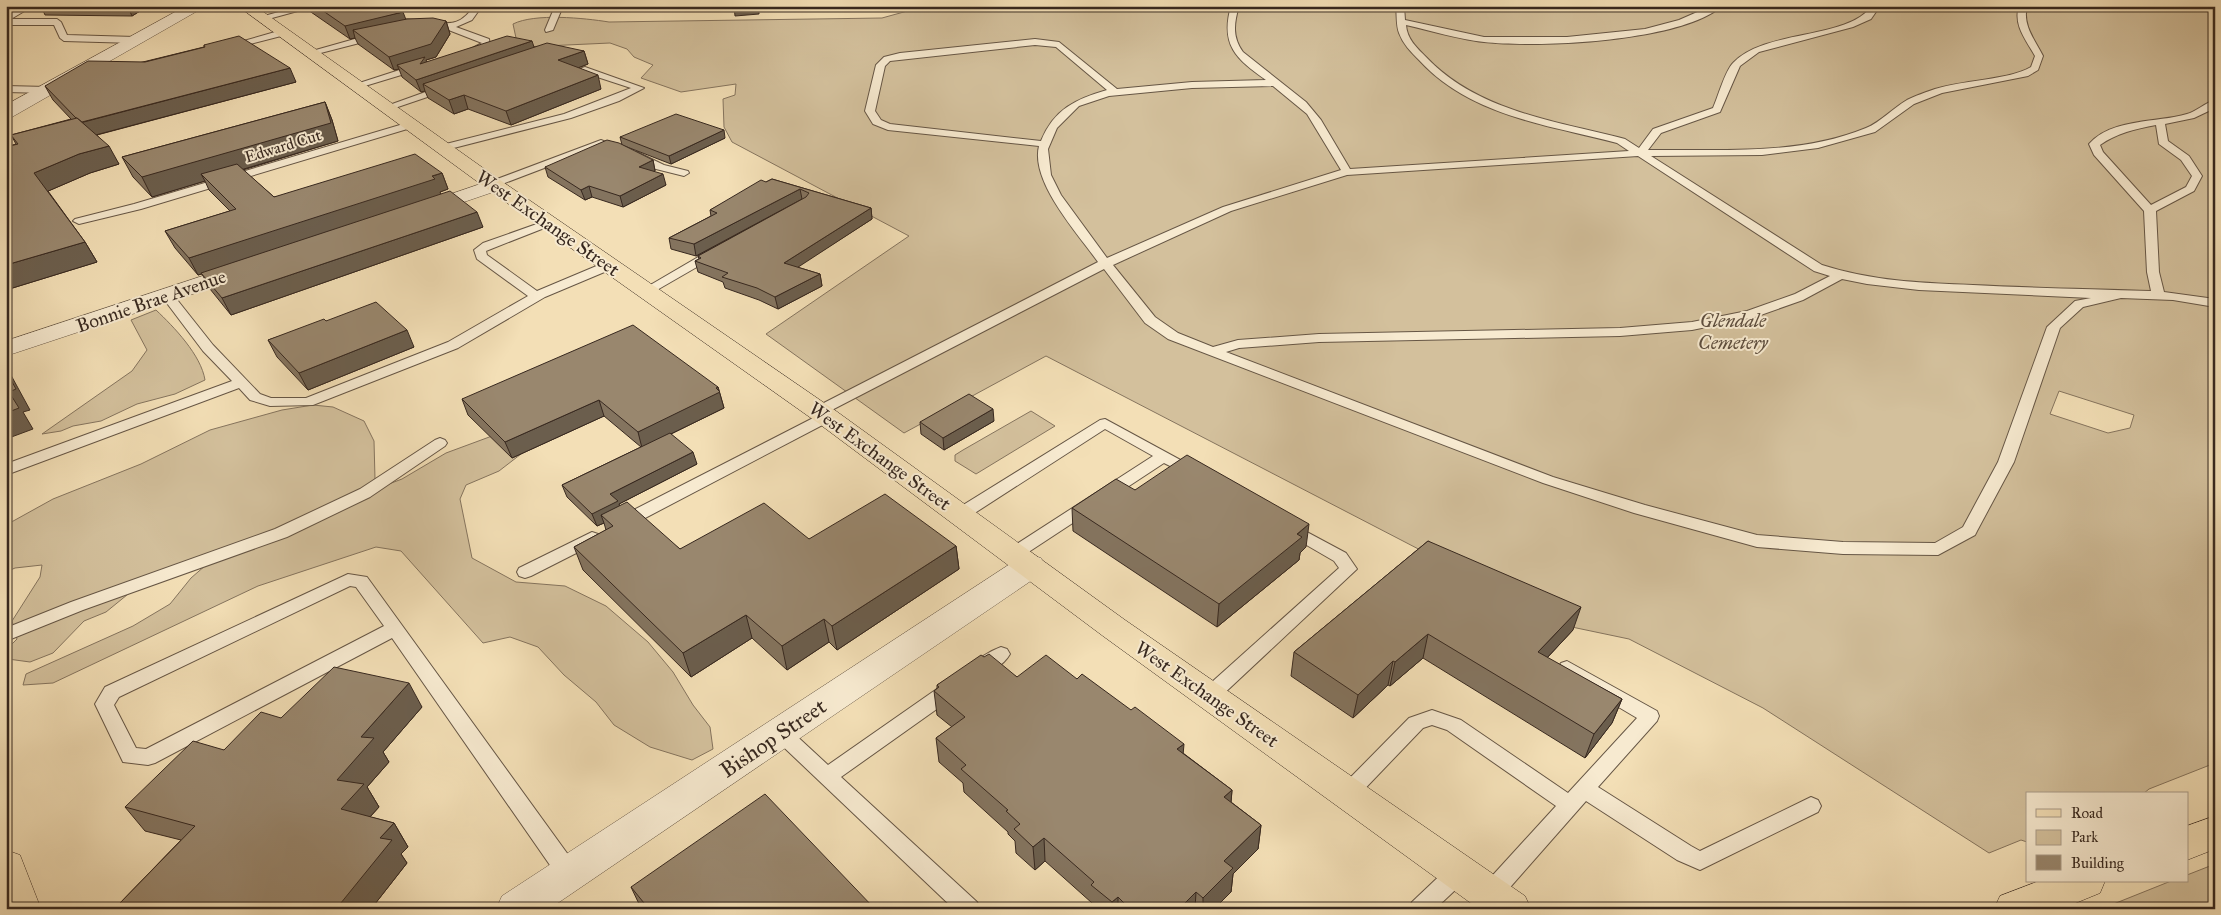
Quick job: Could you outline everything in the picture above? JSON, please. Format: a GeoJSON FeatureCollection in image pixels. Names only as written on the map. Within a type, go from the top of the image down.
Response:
{"type":"FeatureCollection","features":[{"type":"Feature","properties":{"kind":"main road","name":"West Exchange Street"},"geometry":{"type":"LineString","coordinates":[[263,19],[494,185],[823,414],[1210,696],[1501,901]]}},
{"type":"Feature","properties":{"kind":"main road"},"geometry":{"type":"LineString","coordinates":[[2188,843],[2215,832]]}},
{"type":"Feature","properties":{"kind":"main road"},"geometry":{"type":"LineString","coordinates":[[2014,909],[2083,882]]}},
{"type":"Feature","properties":{"kind":"street"},"geometry":{"type":"LineString","coordinates":[[6,113],[199,6]]}},
{"type":"Feature","properties":{"kind":"street"},"geometry":{"type":"LineString","coordinates":[[401,217],[494,185]]}},
{"type":"Feature","properties":{"kind":"street","name":"Bonnie Brae Avenue"},"geometry":{"type":"LineString","coordinates":[[6,349],[260,264]]}},
{"type":"Feature","properties":{"kind":"street","name":"Bishop Street"},"geometry":{"type":"LineString","coordinates":[[516,909],[781,733],[871,671],[1023,560]]}},
{"type":"Feature","properties":{"kind":"lane"},"geometry":{"type":"LineString","coordinates":[[6,20],[29,6]]}},
{"type":"Feature","properties":{"kind":"lane"},"geometry":{"type":"LineString","coordinates":[[222,48],[263,19],[317,6]]}},
{"type":"Feature","properties":{"kind":"lane"},"geometry":{"type":"LineString","coordinates":[[447,27],[470,19],[478,6]]}},
{"type":"Feature","properties":{"kind":"lane"},"geometry":{"type":"LineString","coordinates":[[549,30],[559,6]]}},
{"type":"Feature","properties":{"kind":"lane"},"geometry":{"type":"LineString","coordinates":[[1236,6],[1230,29],[1235,48],[1310,113],[1322,128],[1333,152],[1347,172]]}},
{"type":"Feature","properties":{"kind":"lane"},"geometry":{"type":"LineString","coordinates":[[1400,6],[1402,31],[1408,43],[1434,71],[1472,97],[1507,112],[1621,141],[1818,268],[1839,276],[1886,284],[2044,293],[2123,294],[2201,300],[2215,303]]}},
{"type":"Feature","properties":{"kind":"lane"},"geometry":{"type":"LineString","coordinates":[[1402,22],[1473,38],[1514,41],[1554,40],[1610,37],[1648,32],[1683,22],[1718,6]]}},
{"type":"Feature","properties":{"kind":"lane"},"geometry":{"type":"LineString","coordinates":[[1640,153],[1656,131],[1717,110],[1736,65],[1743,58],[1756,50],[1850,25],[1868,17],[1876,6]]}},
{"type":"Feature","properties":{"kind":"lane"},"geometry":{"type":"LineString","coordinates":[[525,572],[1105,264],[1227,209],[1277,191],[1347,172],[1640,153],[1762,152],[1818,146],[1871,130],[1911,102],[1939,91],[1966,84],[2026,74],[2035,68],[2039,56],[2020,21],[2020,13],[2023,6]]}},
{"type":"Feature","properties":{"kind":"lane"},"geometry":{"type":"LineString","coordinates":[[6,20],[57,22],[64,38],[135,40]]}},
{"type":"Feature","properties":{"kind":"lane"},"geometry":{"type":"LineString","coordinates":[[422,26],[447,27],[486,41],[487,44],[483,47],[462,53]]}},
{"type":"Feature","properties":{"kind":"lane"},"geometry":{"type":"LineString","coordinates":[[309,53],[387,34]]}},
{"type":"Feature","properties":{"kind":"lane"},"geometry":{"type":"LineString","coordinates":[[1045,144],[888,127],[877,122],[870,111],[880,65],[887,59],[900,56],[1035,42],[1051,43],[1059,45],[1115,92]]}},
{"type":"Feature","properties":{"kind":"lane"},"geometry":{"type":"LineString","coordinates":[[355,86],[426,64]]}},
{"type":"Feature","properties":{"kind":"lane"},"geometry":{"type":"LineString","coordinates":[[84,69],[103,69]]}},
{"type":"Feature","properties":{"kind":"lane"},"geometry":{"type":"LineString","coordinates":[[442,148],[548,123],[623,96],[639,88],[585,70]]}},
{"type":"Feature","properties":{"kind":"lane"},"geometry":{"type":"LineString","coordinates":[[1275,82],[1192,85],[1115,92],[1076,104],[1052,128],[1043,149],[1046,175],[1056,195],[1105,264],[1150,320],[1173,336],[1548,480],[1640,509],[1748,538],[1843,548],[1938,549],[1969,531],[2006,462],[2054,327],[2079,304],[2123,294]]}},
{"type":"Feature","properties":{"kind":"lane"},"geometry":{"type":"LineString","coordinates":[[386,108],[450,86]]}},
{"type":"Feature","properties":{"kind":"lane"},"geometry":{"type":"LineString","coordinates":[[8,90],[46,90]]}},
{"type":"Feature","properties":{"kind":"lane"},"geometry":{"type":"LineString","coordinates":[[2159,297],[2153,272],[2150,210],[2098,153],[2094,144],[2102,136],[2119,130],[2212,108]]}},
{"type":"Feature","properties":{"kind":"lane"},"geometry":{"type":"LineString","coordinates":[[2150,210],[2190,189],[2197,176],[2185,158],[2163,142],[2160,121]]}},
{"type":"Feature","properties":{"kind":"lane","name":"Edward Cut"},"geometry":{"type":"LineString","coordinates":[[79,221],[137,207],[410,125]]}},
{"type":"Feature","properties":{"kind":"lane"},"geometry":{"type":"LineString","coordinates":[[494,185],[600,143],[622,149],[660,167],[684,173]]}},
{"type":"Feature","properties":{"kind":"lane"},"geometry":{"type":"LineString","coordinates":[[536,296],[481,256],[480,250],[548,223]]}},
{"type":"Feature","properties":{"kind":"lane"},"geometry":{"type":"LineString","coordinates":[[646,291],[720,249]]}},
{"type":"Feature","properties":{"kind":"lane"},"geometry":{"type":"LineString","coordinates":[[167,296],[208,348],[255,397],[270,402],[308,402],[453,345],[536,296],[610,266]]}},
{"type":"Feature","properties":{"kind":"lane"},"geometry":{"type":"LineString","coordinates":[[1213,351],[1238,344],[1319,338],[1620,332],[1692,326],[1750,314],[1799,297],[1839,276]]}},
{"type":"Feature","properties":{"kind":"lane"},"geometry":{"type":"LineString","coordinates":[[6,470],[241,382]]}},
{"type":"Feature","properties":{"kind":"lane"},"geometry":{"type":"LineString","coordinates":[[961,514],[1105,423],[1206,480]]}},
{"type":"Feature","properties":{"kind":"lane"},"geometry":{"type":"LineString","coordinates":[[6,635],[77,606],[281,533],[365,493],[440,443]]}},
{"type":"Feature","properties":{"kind":"lane"},"geometry":{"type":"LineString","coordinates":[[1023,560],[1164,456]]}},
{"type":"Feature","properties":{"kind":"lane"},"geometry":{"type":"LineString","coordinates":[[1210,696],[1349,569],[1340,557],[1273,518]]}},
{"type":"Feature","properties":{"kind":"lane"},"geometry":{"type":"LineString","coordinates":[[395,628],[148,757],[130,756],[104,704],[112,692],[348,580],[361,581],[395,628],[569,874]]}},
{"type":"Feature","properties":{"kind":"lane"},"geometry":{"type":"LineString","coordinates":[[828,776],[1000,654]]}},
{"type":"Feature","properties":{"kind":"lane"},"geometry":{"type":"LineString","coordinates":[[1501,901],[1570,805],[1650,716],[1567,668]]}},
{"type":"Feature","properties":{"kind":"lane"},"geometry":{"type":"LineString","coordinates":[[1348,793],[1416,723],[1432,717],[1454,725],[1570,805]]}},
{"type":"Feature","properties":{"kind":"lane"},"geometry":{"type":"LineString","coordinates":[[781,733],[969,909]]}},
{"type":"Feature","properties":{"kind":"lane"},"geometry":{"type":"LineString","coordinates":[[1584,789],[1684,853],[1700,861],[1811,806]]}},
{"type":"Feature","properties":{"kind":"lane"},"geometry":{"type":"LineString","coordinates":[[1420,909],[1459,872]]}},
{"type":"Feature","properties":{"kind":"green space","name":"Glendale Cemetery"},"geometry":{"type":"Polygon","coordinates":[[[911,6],[2215,6],[2215,763],[2145,792],[2026,792],[2026,842],[2021,840],[1989,853],[1763,708],[1629,639],[1567,626],[1046,356],[904,433],[766,334],[909,236],[732,142],[724,127],[723,99],[735,95],[736,84],[681,92],[641,78],[653,65],[634,57],[627,49],[610,43],[523,47],[516,38],[513,24],[534,18],[546,17],[609,22],[882,18],[911,10],[911,6]],[[2059,391],[2050,414],[2108,433],[2130,428],[2134,415],[2059,391]]]}},
{"type":"Feature","properties":{"kind":"green space"},"geometry":{"type":"Polygon","coordinates":[[[156,310],[192,351],[205,380],[175,394],[137,404],[101,421],[42,434],[132,371],[147,350],[131,320],[156,310]]]}},
{"type":"Feature","properties":{"kind":"green space"},"geometry":{"type":"Polygon","coordinates":[[[313,405],[333,407],[364,421],[374,441],[375,479],[365,493],[402,479],[446,453],[492,436],[534,444],[499,471],[466,485],[460,499],[472,558],[516,582],[565,586],[606,606],[648,642],[673,672],[693,705],[710,727],[713,749],[692,760],[650,747],[614,725],[596,702],[564,675],[538,647],[510,637],[483,643],[401,551],[376,547],[258,586],[53,683],[23,685],[26,674],[133,626],[170,604],[191,578],[206,565],[138,586],[106,612],[84,621],[53,653],[30,662],[8,659],[9,647],[17,639],[12,621],[40,577],[42,565],[15,568],[6,572],[6,525],[53,499],[141,464],[210,430],[282,410],[313,405]]]}},
{"type":"Feature","properties":{"kind":"green space"},"geometry":{"type":"Polygon","coordinates":[[[1031,411],[1055,426],[976,474],[955,461],[955,455],[1031,411]]]}},
{"type":"Feature","properties":{"kind":"green space"},"geometry":{"type":"Polygon","coordinates":[[[2215,864],[2215,909],[2101,909],[2168,882],[2188,882],[2188,875],[2215,864]]]}},
{"type":"Feature","properties":{"kind":"building"},"geometry":{"type":"Polygon","coordinates":[[[41,6],[129,6],[128,7],[41,6]]]}},
{"type":"Feature","properties":{"kind":"building"},"geometry":{"type":"Polygon","coordinates":[[[316,6],[380,6],[403,12],[345,26],[316,6]]]}},
{"type":"Feature","properties":{"kind":"building"},"geometry":{"type":"Polygon","coordinates":[[[433,18],[446,21],[431,44],[389,57],[353,30],[407,19],[433,18]]]}},
{"type":"Feature","properties":{"kind":"building"},"geometry":{"type":"Polygon","coordinates":[[[239,36],[290,68],[82,122],[45,86],[88,61],[145,62],[205,47],[204,45],[239,36]]]}},
{"type":"Feature","properties":{"kind":"building"},"geometry":{"type":"Polygon","coordinates":[[[507,36],[532,41],[416,80],[397,65],[425,57],[420,64],[507,36]]]}},
{"type":"Feature","properties":{"kind":"building"},"geometry":{"type":"Polygon","coordinates":[[[547,43],[584,51],[558,60],[598,75],[506,111],[464,95],[449,100],[423,84],[547,43]]]}},
{"type":"Feature","properties":{"kind":"building"},"geometry":{"type":"Polygon","coordinates":[[[325,102],[331,123],[142,177],[122,157],[325,102]]]}},
{"type":"Feature","properties":{"kind":"building"},"geometry":{"type":"Polygon","coordinates":[[[676,114],[724,130],[669,156],[620,137],[676,114]]]}},
{"type":"Feature","properties":{"kind":"building"},"geometry":{"type":"Polygon","coordinates":[[[77,118],[109,146],[79,154],[34,173],[85,242],[6,265],[6,147],[18,144],[11,135],[77,118]]]}},
{"type":"Feature","properties":{"kind":"building"},"geometry":{"type":"Polygon","coordinates":[[[607,140],[619,143],[653,160],[639,167],[663,174],[620,196],[589,186],[581,190],[545,167],[607,140]]]}},
{"type":"Feature","properties":{"kind":"building"},"geometry":{"type":"Polygon","coordinates":[[[415,154],[442,173],[432,176],[435,179],[189,258],[165,231],[236,209],[201,174],[237,164],[274,197],[415,154]]]}},
{"type":"Feature","properties":{"kind":"building"},"geometry":{"type":"Polygon","coordinates":[[[772,179],[871,208],[784,263],[820,274],[775,297],[757,288],[722,277],[728,273],[695,261],[701,258],[698,256],[806,197],[809,193],[800,189],[694,244],[669,238],[717,213],[710,210],[761,180],[766,182],[772,179]]]}},
{"type":"Feature","properties":{"kind":"building"},"geometry":{"type":"Polygon","coordinates":[[[450,191],[477,212],[222,298],[201,273],[450,191]]]}},
{"type":"Feature","properties":{"kind":"building"},"geometry":{"type":"Polygon","coordinates":[[[376,302],[407,330],[299,373],[268,340],[324,319],[326,321],[376,302]]]}},
{"type":"Feature","properties":{"kind":"building"},"geometry":{"type":"Polygon","coordinates":[[[633,325],[718,387],[716,388],[720,392],[638,432],[599,400],[505,442],[462,399],[633,325]]]}},
{"type":"Feature","properties":{"kind":"building"},"geometry":{"type":"Polygon","coordinates":[[[6,371],[16,389],[9,392],[19,408],[6,413],[6,371]]]}},
{"type":"Feature","properties":{"kind":"building"},"geometry":{"type":"Polygon","coordinates":[[[969,394],[993,409],[943,438],[920,422],[969,394]]]}},
{"type":"Feature","properties":{"kind":"building"},"geometry":{"type":"Polygon","coordinates":[[[670,433],[693,452],[610,494],[618,501],[592,514],[562,485],[670,433]]]}},
{"type":"Feature","properties":{"kind":"building"},"geometry":{"type":"Polygon","coordinates":[[[1187,455],[1309,524],[1297,534],[1302,537],[1219,604],[1072,508],[1116,479],[1135,490],[1187,455]]]}},
{"type":"Feature","properties":{"kind":"building"},"geometry":{"type":"Polygon","coordinates":[[[885,494],[956,546],[832,626],[824,619],[782,646],[746,615],[683,653],[574,547],[613,526],[601,515],[627,502],[680,549],[764,503],[809,539],[885,494]]]}},
{"type":"Feature","properties":{"kind":"building"},"geometry":{"type":"Polygon","coordinates":[[[1428,541],[1581,607],[1538,652],[1622,699],[1594,734],[1428,634],[1395,662],[1393,661],[1358,695],[1294,652],[1428,541]]]}},
{"type":"Feature","properties":{"kind":"building"},"geometry":{"type":"Polygon","coordinates":[[[989,654],[1017,677],[1046,655],[1077,679],[1082,674],[1131,710],[1135,707],[1184,744],[1177,749],[1232,790],[1224,797],[1261,825],[1224,861],[1233,868],[1203,898],[1196,892],[1179,909],[1130,909],[1118,897],[1112,902],[1091,885],[1094,882],[1044,838],[1033,847],[1014,829],[1020,824],[1006,811],[1008,810],[961,769],[966,765],[936,738],[965,717],[934,691],[939,687],[937,685],[981,655],[984,657],[989,654]]]}},
{"type":"Feature","properties":{"kind":"building"},"geometry":{"type":"Polygon","coordinates":[[[334,667],[409,683],[361,737],[374,738],[337,780],[364,784],[341,809],[394,823],[380,838],[392,840],[336,909],[312,909],[302,906],[300,909],[142,909],[120,903],[195,826],[125,807],[193,741],[224,750],[261,712],[281,718],[334,667]]]}},
{"type":"Feature","properties":{"kind":"building"},"geometry":{"type":"Polygon","coordinates":[[[765,794],[875,909],[636,909],[644,903],[631,887],[765,794]]]}}]}
